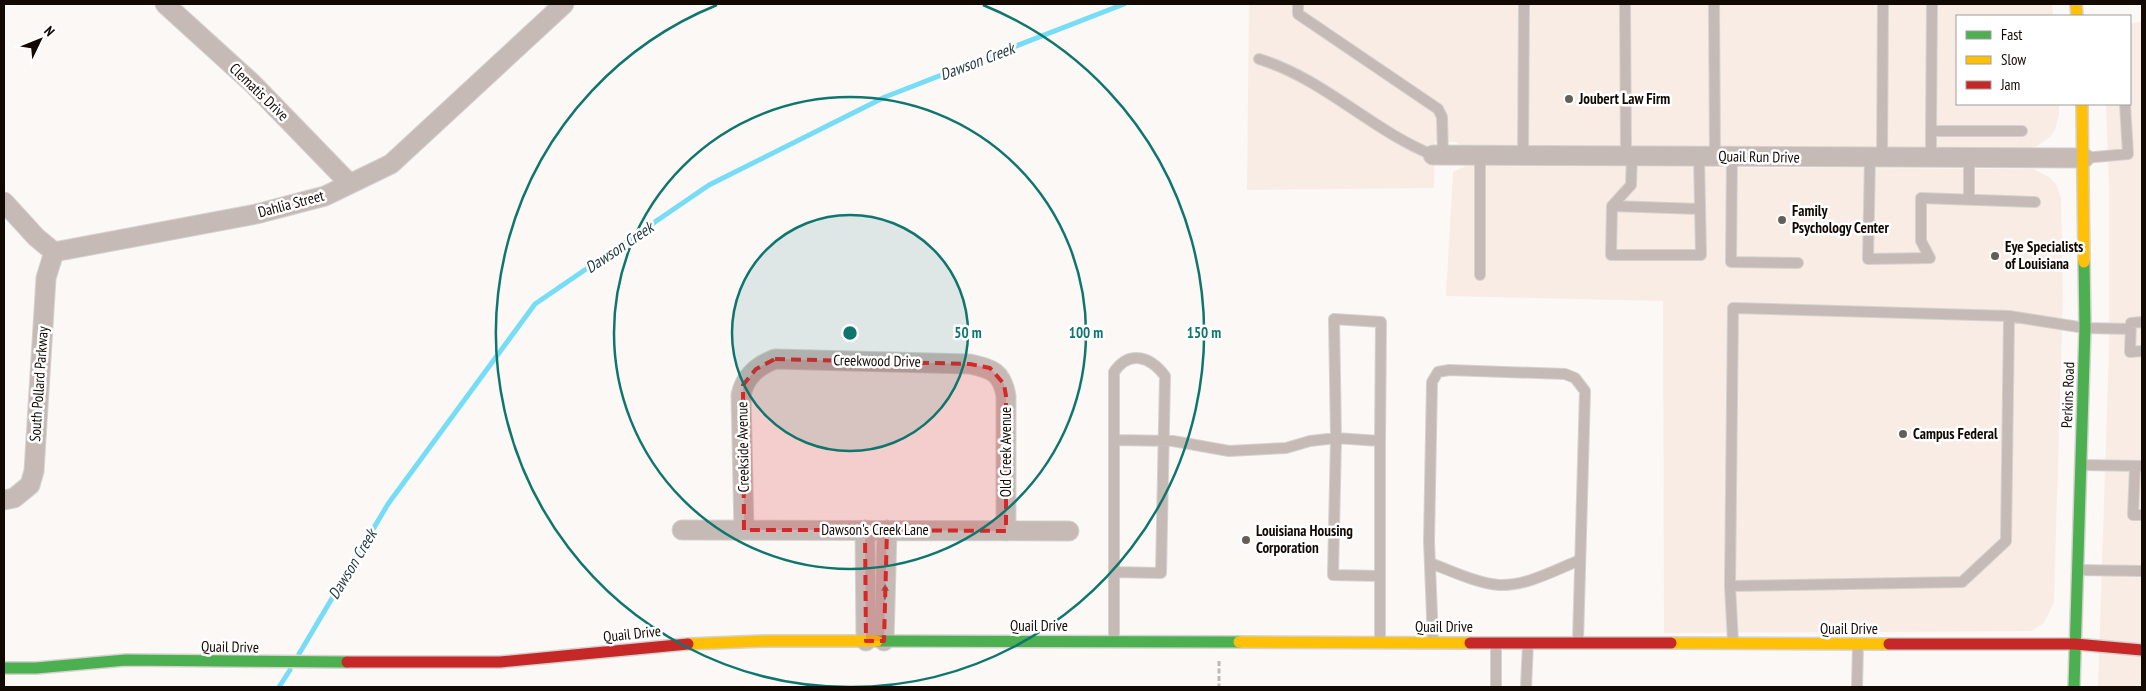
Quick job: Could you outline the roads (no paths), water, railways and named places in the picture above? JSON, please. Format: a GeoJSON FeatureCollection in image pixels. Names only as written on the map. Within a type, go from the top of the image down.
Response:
{"type":"FeatureCollection","features":[{"type":"Feature","properties":{"kind":"street","name":"Clematis Drive"},"geometry":{"type":"LineString","coordinates":[[165,4],[253,84],[350,183]]}},
{"type":"Feature","properties":{"kind":"street","name":"Dahlia Street"},"geometry":{"type":"LineString","coordinates":[[54,252],[256,214],[325,196],[391,164],[564,4]]}},
{"type":"Feature","properties":{"kind":"street","name":"Perkins Road"},"geometry":{"type":"LineString","coordinates":[[2074,687],[2085,328],[2082,105]]}},
{"type":"Feature","properties":{"kind":"street","name":"Quail Run Drive"},"geometry":{"type":"LineString","coordinates":[[1438,156],[1629,155],[1969,159],[2084,158]]}},
{"type":"Feature","properties":{"kind":"street"},"geometry":{"type":"LineString","coordinates":[[4,202],[9,205],[36,237],[54,252]]}},
{"type":"Feature","properties":{"kind":"street","name":"South Pollard Parkway"},"geometry":{"type":"LineString","coordinates":[[4,500],[14,498],[30,486],[34,471],[46,278],[54,252]]}},
{"type":"Feature","properties":{"kind":"street","name":"Creekwood Drive"},"geometry":{"type":"LineString","coordinates":[[756,369],[775,359],[970,364],[990,368],[999,375]]}},
{"type":"Feature","properties":{"kind":"street","name":"Creekside Avenue"},"geometry":{"type":"LineString","coordinates":[[744,530],[741,395],[743,385],[756,369]]}},
{"type":"Feature","properties":{"kind":"street","name":"Old Creek Avenue"},"geometry":{"type":"LineString","coordinates":[[999,375],[1004,384],[1006,396],[1006,531]]}},
{"type":"Feature","properties":{"kind":"street","name":"Dawson's Creek Lane"},"geometry":{"type":"LineString","coordinates":[[682,530],[1069,531]]}},
{"type":"Feature","properties":{"kind":"street"},"geometry":{"type":"LineString","coordinates":[[865,530],[875,641]]}},
{"type":"Feature","properties":{"kind":"street"},"geometry":{"type":"LineString","coordinates":[[875,641],[887,530]]}},
{"type":"Feature","properties":{"kind":"street","name":"Quail Drive"},"geometry":{"type":"LineString","coordinates":[[4,668],[36,668],[126,660],[378,663],[509,661],[694,643],[875,641],[2075,644],[2142,650]]}},
{"type":"Feature","properties":{"kind":"lane"},"geometry":{"type":"LineString","coordinates":[[1259,59],[1298,73],[1407,144],[1438,156],[1442,117],[1438,109],[1298,14],[1298,4]]}},
{"type":"Feature","properties":{"kind":"lane"},"geometry":{"type":"LineString","coordinates":[[1523,156],[1524,4]]}},
{"type":"Feature","properties":{"kind":"lane"},"geometry":{"type":"LineString","coordinates":[[1625,4],[1631,185],[1612,206],[1611,256],[1701,255],[1700,209],[1715,157]]}},
{"type":"Feature","properties":{"kind":"lane"},"geometry":{"type":"LineString","coordinates":[[1714,4],[1715,157],[1731,262],[1798,263]]}},
{"type":"Feature","properties":{"kind":"lane"},"geometry":{"type":"LineString","coordinates":[[1883,4],[1876,158],[1868,259],[1930,258],[1921,242],[1921,198],[2035,202]]}},
{"type":"Feature","properties":{"kind":"lane"},"geometry":{"type":"LineString","coordinates":[[1931,158],[1932,4]]}},
{"type":"Feature","properties":{"kind":"lane"},"geometry":{"type":"LineString","coordinates":[[2084,158],[2128,154],[2125,105]]}},
{"type":"Feature","properties":{"kind":"lane"},"geometry":{"type":"LineString","coordinates":[[1931,131],[2022,131]]}},
{"type":"Feature","properties":{"kind":"lane"},"geometry":{"type":"LineString","coordinates":[[1480,156],[1480,275]]}},
{"type":"Feature","properties":{"kind":"lane"},"geometry":{"type":"LineString","coordinates":[[1969,159],[1969,200]]}},
{"type":"Feature","properties":{"kind":"lane"},"geometry":{"type":"LineString","coordinates":[[1612,206],[1700,209]]}},
{"type":"Feature","properties":{"kind":"lane"},"geometry":{"type":"LineString","coordinates":[[1733,643],[1730,586],[1733,308],[2009,316],[2085,328],[2131,329]]}},
{"type":"Feature","properties":{"kind":"lane"},"geometry":{"type":"LineString","coordinates":[[1730,586],[1962,582],[2006,541],[2009,316]]}},
{"type":"Feature","properties":{"kind":"lane"},"geometry":{"type":"LineString","coordinates":[[1380,576],[1333,575],[1336,438],[1334,319],[1381,322],[1380,642]]}},
{"type":"Feature","properties":{"kind":"lane"},"geometry":{"type":"LineString","coordinates":[[2142,322],[2131,323],[2130,352],[2142,351]]}},
{"type":"Feature","properties":{"kind":"lane"},"geometry":{"type":"LineString","coordinates":[[1114,572],[1161,574],[1165,376],[1158,366],[1146,359],[1133,358],[1121,362],[1114,372],[1114,440],[1114,572],[1114,642]]}},
{"type":"Feature","properties":{"kind":"lane"},"geometry":{"type":"LineString","coordinates":[[1433,642],[1430,563],[1432,382],[1438,372],[1449,370],[1565,374],[1576,378],[1585,391],[1578,642]]}},
{"type":"Feature","properties":{"kind":"lane"},"geometry":{"type":"LineString","coordinates":[[1114,440],[1164,440],[1229,451],[1286,448],[1310,441],[1336,438],[1380,441]]}},
{"type":"Feature","properties":{"kind":"lane"},"geometry":{"type":"LineString","coordinates":[[2081,465],[2138,466],[2133,515],[2142,515]]}},
{"type":"Feature","properties":{"kind":"lane"},"geometry":{"type":"LineString","coordinates":[[1430,563],[1476,580],[1511,584],[1538,577],[1580,560]]}},
{"type":"Feature","properties":{"kind":"lane"},"geometry":{"type":"LineString","coordinates":[[2078,570],[2142,572]]}},
{"type":"Feature","properties":{"kind":"lane"},"geometry":{"type":"LineString","coordinates":[[1496,642],[1496,687]]}},
{"type":"Feature","properties":{"kind":"lane"},"geometry":{"type":"LineString","coordinates":[[1526,687],[1528,642]]}},
{"type":"Feature","properties":{"kind":"lane"},"geometry":{"type":"LineString","coordinates":[[1857,687],[1858,644]]}},
{"type":"Feature","properties":{"kind":"waterway","name":"Dawson Creek"},"geometry":{"type":"LineString","coordinates":[[299,654],[388,504],[535,304],[709,185],[885,97],[1124,4]]}},
{"type":"Feature","properties":{"kind":"waterway","name":"Dawson Creek"},"geometry":{"type":"LineString","coordinates":[[279,687],[290,670]]}},
{"type":"Feature","properties":{"kind":"place","name":"Joubert Law Firm"},"geometry":{"type":"Point","coordinates":[1569,99]}},
{"type":"Feature","properties":{"kind":"place","name":"Family Psychology Center"},"geometry":{"type":"Point","coordinates":[1782,220]}},
{"type":"Feature","properties":{"kind":"place","name":"Eye Specialists of Louisiana"},"geometry":{"type":"Point","coordinates":[1995,256]}},
{"type":"Feature","properties":{"kind":"place","name":"Campus Federal"},"geometry":{"type":"Point","coordinates":[1903,434]}},
{"type":"Feature","properties":{"kind":"place","name":"Louisiana Housing Corporation"},"geometry":{"type":"Point","coordinates":[1246,540]}}]}
